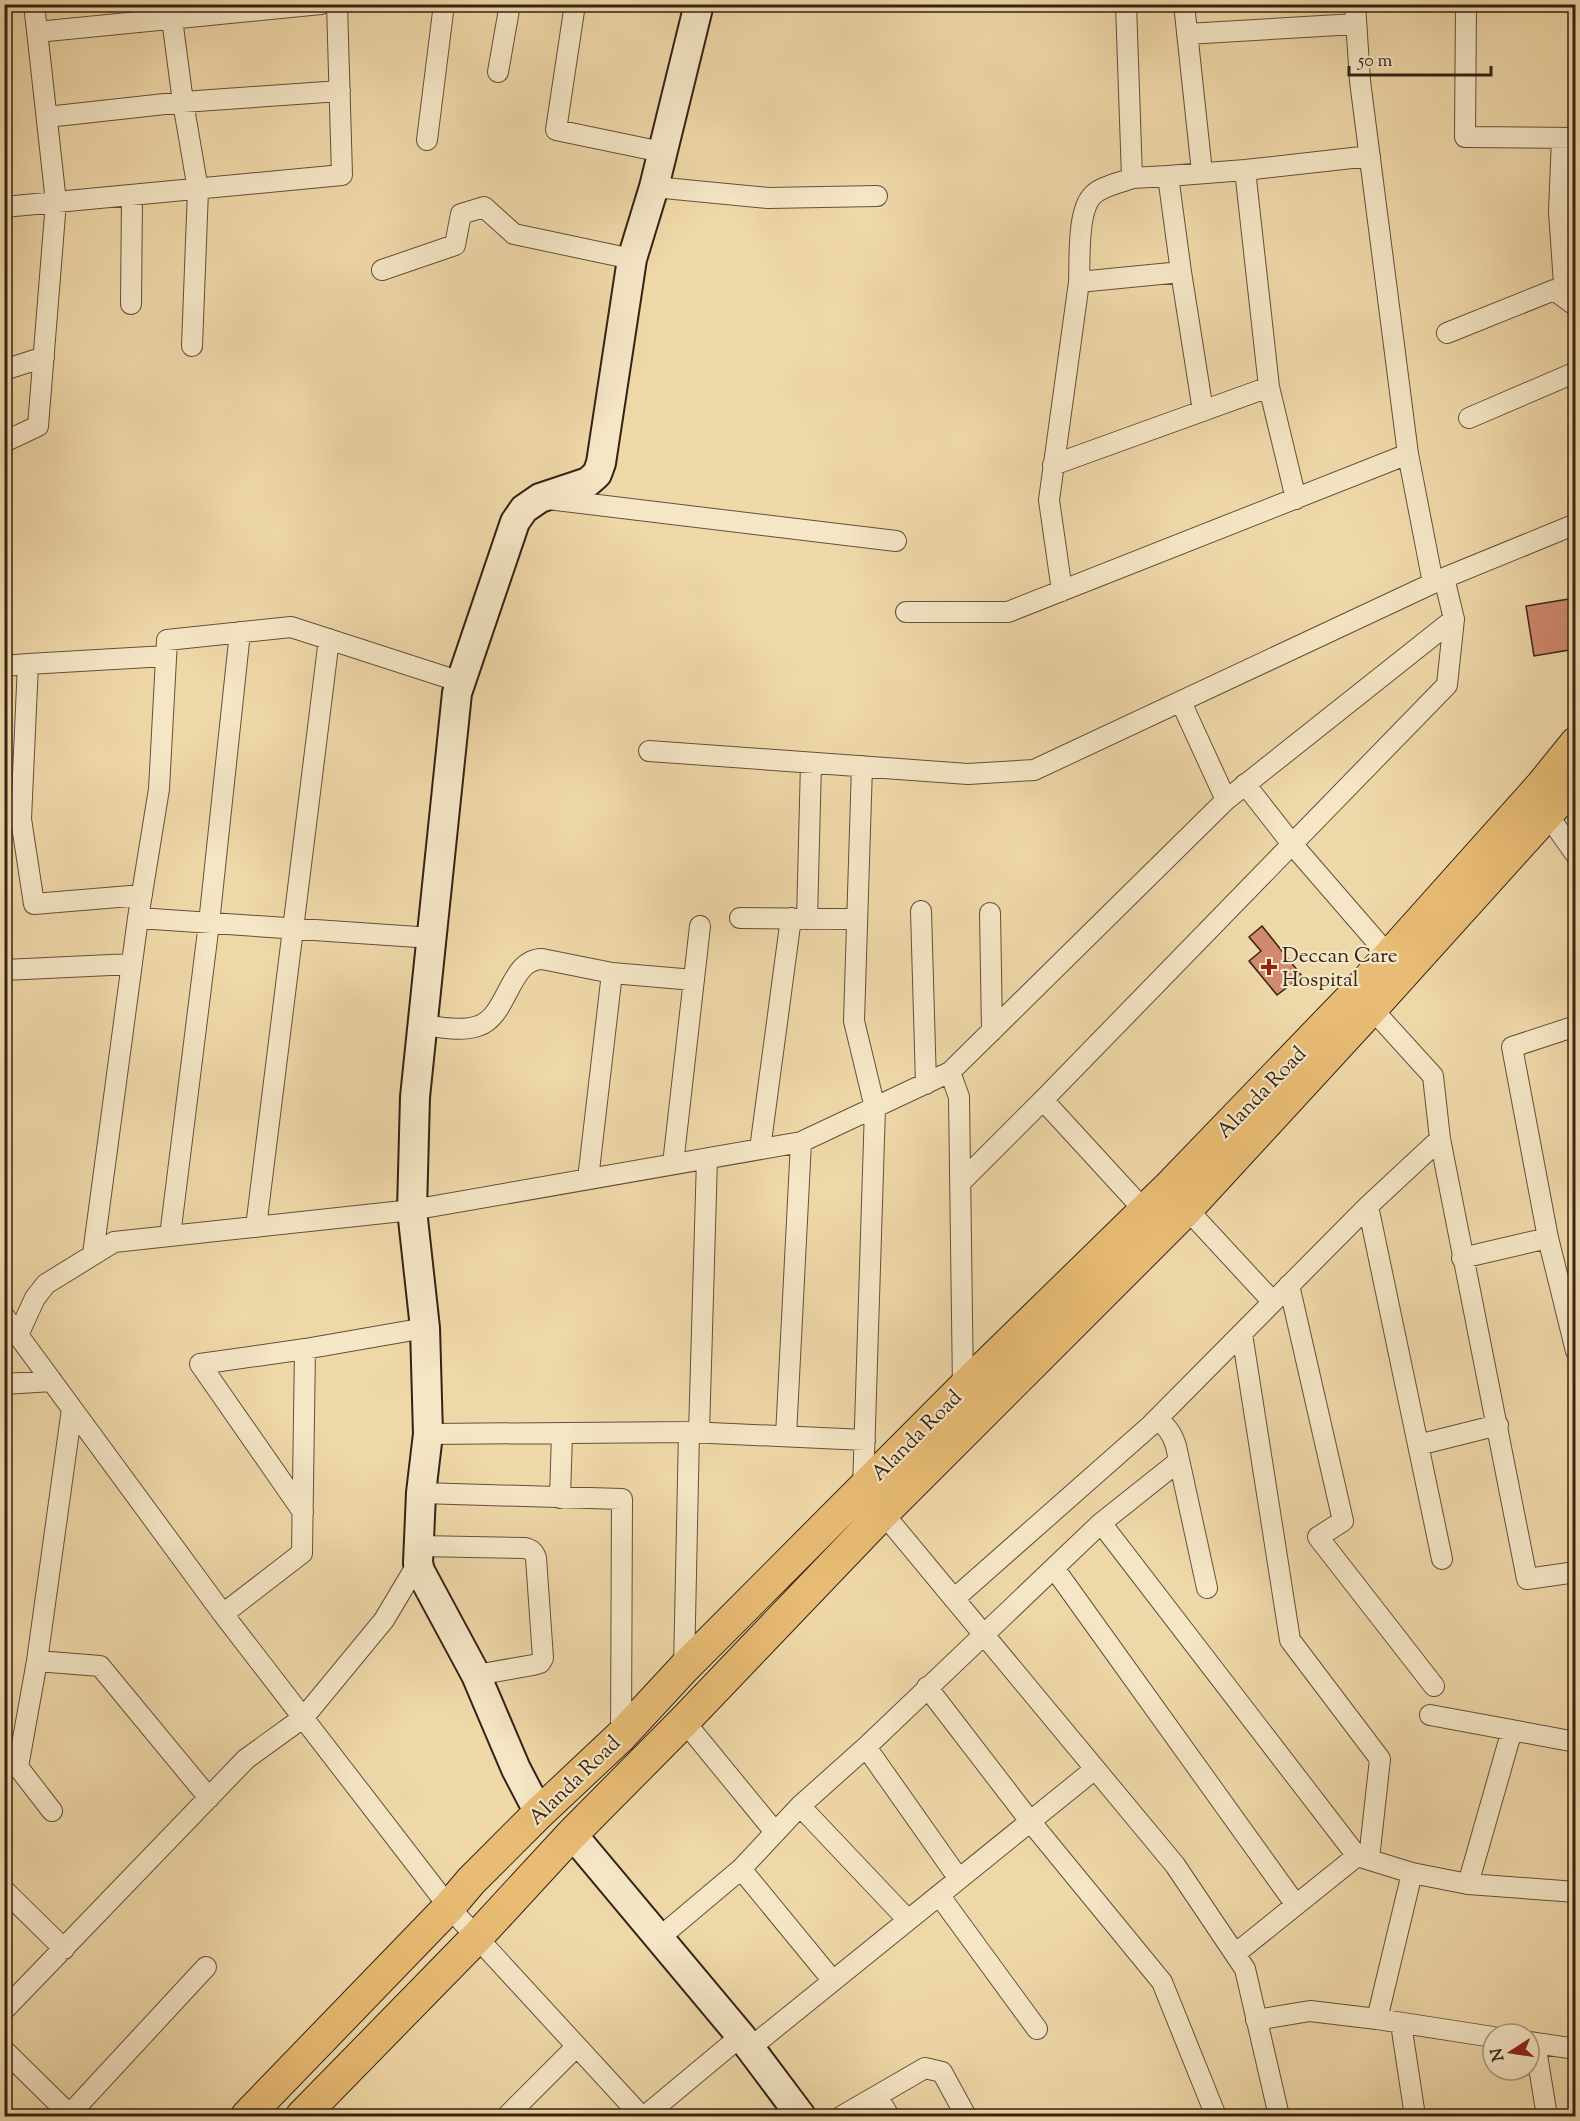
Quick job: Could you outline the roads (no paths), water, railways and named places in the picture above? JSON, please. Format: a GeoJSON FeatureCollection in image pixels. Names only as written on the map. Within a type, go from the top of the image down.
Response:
{"type":"FeatureCollection","features":[{"type":"Feature","properties":{"kind":"main road","name":"Alanda Road"},"geometry":{"type":"LineString","coordinates":[[302,2116],[477,1937],[572,1834],[684,1721],[883,1513],[1187,1209],[1364,1000],[1544,800],[1575,743]]}},
{"type":"Feature","properties":{"kind":"main road","name":"Alanda Road"},"geometry":{"type":"LineString","coordinates":[[247,2116],[449,1907],[471,1881],[621,1736],[684,1668],[963,1388],[1144,1210],[1364,1000],[1389,956],[1544,800],[1575,782]]}},
{"type":"Feature","properties":{"kind":"street"},"geometry":{"type":"LineString","coordinates":[[4,442],[38,426],[56,202],[34,4]]}},
{"type":"Feature","properties":{"kind":"street"},"geometry":{"type":"LineString","coordinates":[[37,32],[170,11],[321,4]]}},
{"type":"Feature","properties":{"kind":"street"},"geometry":{"type":"LineString","coordinates":[[4,207],[342,175],[337,4]]}},
{"type":"Feature","properties":{"kind":"street"},"geometry":{"type":"LineString","coordinates":[[427,140],[444,4]]}},
{"type":"Feature","properties":{"kind":"street"},"geometry":{"type":"LineString","coordinates":[[498,72],[510,4]]}},
{"type":"Feature","properties":{"kind":"street"},"geometry":{"type":"LineString","coordinates":[[574,4],[556,130],[662,152]]}},
{"type":"Feature","properties":{"kind":"street"},"geometry":{"type":"LineString","coordinates":[[539,1813],[516,1768],[476,1675],[420,1571],[421,1493],[428,1434],[425,1328],[412,1210],[415,1097],[457,693],[515,522],[524,509],[540,498],[588,482],[597,474],[601,463],[632,259],[654,187],[699,4]]}},
{"type":"Feature","properties":{"kind":"street"},"geometry":{"type":"LineString","coordinates":[[1126,4],[1132,178]]}},
{"type":"Feature","properties":{"kind":"street"},"geometry":{"type":"LineString","coordinates":[[1184,4],[1202,172]]}},
{"type":"Feature","properties":{"kind":"street"},"geometry":{"type":"LineString","coordinates":[[1466,4],[1465,137],[1568,138],[1559,212],[1570,302]]}},
{"type":"Feature","properties":{"kind":"street"},"geometry":{"type":"LineString","coordinates":[[170,11],[198,190],[192,346]]}},
{"type":"Feature","properties":{"kind":"street"},"geometry":{"type":"LineString","coordinates":[[961,1182],[1447,685],[1454,619],[1439,581],[1408,454],[1360,81],[1356,14],[1187,34]]}},
{"type":"Feature","properties":{"kind":"street"},"geometry":{"type":"LineString","coordinates":[[47,117],[183,102],[340,91]]}},
{"type":"Feature","properties":{"kind":"street"},"geometry":{"type":"LineString","coordinates":[[1062,591],[1049,500],[1079,282],[1083,218],[1093,194],[1132,178],[1245,170],[1370,156]]}},
{"type":"Feature","properties":{"kind":"street"},"geometry":{"type":"LineString","coordinates":[[1245,170],[1269,387],[1296,499]]}},
{"type":"Feature","properties":{"kind":"street"},"geometry":{"type":"LineString","coordinates":[[1168,176],[1203,411]]}},
{"type":"Feature","properties":{"kind":"street"},"geometry":{"type":"LineString","coordinates":[[654,187],[768,198],[877,196]]}},
{"type":"Feature","properties":{"kind":"street"},"geometry":{"type":"LineString","coordinates":[[131,304],[132,196]]}},
{"type":"Feature","properties":{"kind":"street"},"geometry":{"type":"LineString","coordinates":[[382,270],[455,244],[461,214],[484,207],[514,234],[632,259]]}},
{"type":"Feature","properties":{"kind":"street"},"geometry":{"type":"LineString","coordinates":[[1079,282],[1181,272]]}},
{"type":"Feature","properties":{"kind":"street"},"geometry":{"type":"LineString","coordinates":[[1447,333],[1554,290],[1570,302]]}},
{"type":"Feature","properties":{"kind":"street"},"geometry":{"type":"LineString","coordinates":[[4,370],[44,357]]}},
{"type":"Feature","properties":{"kind":"street"},"geometry":{"type":"LineString","coordinates":[[1469,418],[1575,372]]}},
{"type":"Feature","properties":{"kind":"street"},"geometry":{"type":"LineString","coordinates":[[1053,465],[1269,387]]}},
{"type":"Feature","properties":{"kind":"street"},"geometry":{"type":"LineString","coordinates":[[906,612],[1008,612],[1408,454]]}},
{"type":"Feature","properties":{"kind":"street"},"geometry":{"type":"LineString","coordinates":[[540,498],[897,541]]}},
{"type":"Feature","properties":{"kind":"street"},"geometry":{"type":"LineString","coordinates":[[649,751],[968,774],[1034,770],[1439,581],[1575,524]]}},
{"type":"Feature","properties":{"kind":"street"},"geometry":{"type":"LineString","coordinates":[[18,1335],[35,1298],[46,1284],[114,1242],[412,1210],[801,1142],[926,1084],[950,1072],[1226,800],[1454,619]]}},
{"type":"Feature","properties":{"kind":"street"},"geometry":{"type":"LineString","coordinates":[[93,1254],[138,918],[159,789],[167,640],[291,627],[461,682]]}},
{"type":"Feature","properties":{"kind":"street"},"geometry":{"type":"LineString","coordinates":[[170,1236],[209,923],[240,632]]}},
{"type":"Feature","properties":{"kind":"street"},"geometry":{"type":"LineString","coordinates":[[256,1227],[329,639]]}},
{"type":"Feature","properties":{"kind":"street"},"geometry":{"type":"LineString","coordinates":[[4,666],[166,656]]}},
{"type":"Feature","properties":{"kind":"street"},"geometry":{"type":"LineString","coordinates":[[28,664],[21,819],[34,904],[142,895]]}},
{"type":"Feature","properties":{"kind":"street"},"geometry":{"type":"LineString","coordinates":[[1181,702],[1226,800]]}},
{"type":"Feature","properties":{"kind":"street"},"geometry":{"type":"LineString","coordinates":[[760,1149],[799,918],[811,763]]}},
{"type":"Feature","properties":{"kind":"street"},"geometry":{"type":"LineString","coordinates":[[862,766],[854,1021],[875,1107],[863,1489],[1175,1865],[1245,1969],[1279,2116]]}},
{"type":"Feature","properties":{"kind":"street"},"geometry":{"type":"LineString","coordinates":[[1245,784],[1292,844],[1389,956]]}},
{"type":"Feature","properties":{"kind":"street"},"geometry":{"type":"LineString","coordinates":[[1544,800],[1575,855]]}},
{"type":"Feature","properties":{"kind":"street"},"geometry":{"type":"LineString","coordinates":[[921,911],[926,1084]]}},
{"type":"Feature","properties":{"kind":"street"},"geometry":{"type":"LineString","coordinates":[[990,914],[992,1031]]}},
{"type":"Feature","properties":{"kind":"street"},"geometry":{"type":"LineString","coordinates":[[138,918],[432,938]]}},
{"type":"Feature","properties":{"kind":"street"},"geometry":{"type":"LineString","coordinates":[[740,918],[857,919]]}},
{"type":"Feature","properties":{"kind":"street"},"geometry":{"type":"LineString","coordinates":[[673,1164],[700,926]]}},
{"type":"Feature","properties":{"kind":"street"},"geometry":{"type":"LineString","coordinates":[[423,1025],[466,1029],[486,1023],[494,1015],[527,963],[534,959],[612,973],[694,980]]}},
{"type":"Feature","properties":{"kind":"street"},"geometry":{"type":"LineString","coordinates":[[4,970],[132,964]]}},
{"type":"Feature","properties":{"kind":"street"},"geometry":{"type":"LineString","coordinates":[[588,1179],[612,973]]}},
{"type":"Feature","properties":{"kind":"street"},"geometry":{"type":"LineString","coordinates":[[1364,1000],[1432,1076],[1440,1139],[1462,1258],[1498,1425],[1527,1579],[1575,1572]]}},
{"type":"Feature","properties":{"kind":"street"},"geometry":{"type":"LineString","coordinates":[[1575,1026],[1512,1047],[1548,1238],[1575,1351]]}},
{"type":"Feature","properties":{"kind":"street"},"geometry":{"type":"LineString","coordinates":[[950,1072],[959,1097],[963,1388]]}},
{"type":"Feature","properties":{"kind":"street"},"geometry":{"type":"LineString","coordinates":[[1043,1100],[1144,1210]]}},
{"type":"Feature","properties":{"kind":"street"},"geometry":{"type":"LineString","coordinates":[[954,1599],[1157,1419],[1368,1206],[1440,1139]]}},
{"type":"Feature","properties":{"kind":"street"},"geometry":{"type":"LineString","coordinates":[[786,1436],[801,1142]]}},
{"type":"Feature","properties":{"kind":"street"},"geometry":{"type":"LineString","coordinates":[[684,1668],[707,1159]]}},
{"type":"Feature","properties":{"kind":"street"},"geometry":{"type":"LineString","coordinates":[[1368,1206],[1442,1559]]}},
{"type":"Feature","properties":{"kind":"street"},"geometry":{"type":"LineString","coordinates":[[1187,1209],[1273,1302]]}},
{"type":"Feature","properties":{"kind":"street"},"geometry":{"type":"LineString","coordinates":[[1462,1258],[1548,1238]]}},
{"type":"Feature","properties":{"kind":"street"},"geometry":{"type":"LineString","coordinates":[[1289,1285],[1343,1521],[1318,1537],[1434,1686]]}},
{"type":"Feature","properties":{"kind":"street"},"geometry":{"type":"LineString","coordinates":[[4,1316],[223,1614],[449,1907],[576,2047],[643,2116],[833,1981],[1095,1769]]}},
{"type":"Feature","properties":{"kind":"street"},"geometry":{"type":"LineString","coordinates":[[303,1512],[200,1365],[425,1328]]}},
{"type":"Feature","properties":{"kind":"street"},"geometry":{"type":"LineString","coordinates":[[1235,1954],[1296,1905],[1363,1857],[1380,1759],[1290,1640],[1242,1334]]}},
{"type":"Feature","properties":{"kind":"street"},"geometry":{"type":"LineString","coordinates":[[223,1614],[302,1553],[305,1349]]}},
{"type":"Feature","properties":{"kind":"street"},"geometry":{"type":"LineString","coordinates":[[4,1384],[52,1381]]}},
{"type":"Feature","properties":{"kind":"street"},"geometry":{"type":"LineString","coordinates":[[52,1811],[11,1762],[37,1661],[72,1409]]}},
{"type":"Feature","properties":{"kind":"street"},"geometry":{"type":"LineString","coordinates":[[1157,1419],[1173,1435],[1206,1588]]}},
{"type":"Feature","properties":{"kind":"street"},"geometry":{"type":"LineString","coordinates":[[1418,1445],[1498,1425]]}},
{"type":"Feature","properties":{"kind":"street"},"geometry":{"type":"LineString","coordinates":[[428,1434],[694,1432],[864,1440]]}},
{"type":"Feature","properties":{"kind":"street"},"geometry":{"type":"LineString","coordinates":[[560,1498],[562,1434]]}},
{"type":"Feature","properties":{"kind":"street"},"geometry":{"type":"LineString","coordinates":[[659,1938],[741,1869],[800,1806],[866,1747],[1101,1523],[1179,1461]]}},
{"type":"Feature","properties":{"kind":"street"},"geometry":{"type":"LineString","coordinates":[[421,1493],[622,1499],[621,1736]]}},
{"type":"Feature","properties":{"kind":"street"},"geometry":{"type":"LineString","coordinates":[[1101,1523],[1363,1857],[1412,1873],[1468,1884],[1575,1892]]}},
{"type":"Feature","properties":{"kind":"street"},"geometry":{"type":"LineString","coordinates":[[419,1554],[524,1548],[534,1553],[543,1658],[540,1663],[533,1665],[476,1675]]}},
{"type":"Feature","properties":{"kind":"street"},"geometry":{"type":"LineString","coordinates":[[4,2010],[246,1759],[304,1717],[384,1620],[419,1554]]}},
{"type":"Feature","properties":{"kind":"street"},"geometry":{"type":"LineString","coordinates":[[1054,1568],[1296,1905]]}},
{"type":"Feature","properties":{"kind":"street"},"geometry":{"type":"LineString","coordinates":[[37,1661],[100,1666],[209,1798]]}},
{"type":"Feature","properties":{"kind":"street"},"geometry":{"type":"LineString","coordinates":[[927,1687],[1030,1821],[1162,1982],[1216,2116]]}},
{"type":"Feature","properties":{"kind":"street"},"geometry":{"type":"LineString","coordinates":[[1430,1715],[1575,1742]]}},
{"type":"Feature","properties":{"kind":"street"},"geometry":{"type":"LineString","coordinates":[[684,1721],[775,1832]]}},
{"type":"Feature","properties":{"kind":"street"},"geometry":{"type":"LineString","coordinates":[[1468,1884],[1512,1730]]}},
{"type":"Feature","properties":{"kind":"street"},"geometry":{"type":"LineString","coordinates":[[866,1747],[959,1879]]}},
{"type":"Feature","properties":{"kind":"street"},"geometry":{"type":"LineString","coordinates":[[800,1806],[907,1919]]}},
{"type":"Feature","properties":{"kind":"street"},"geometry":{"type":"LineString","coordinates":[[572,1834],[745,2042],[801,2116]]}},
{"type":"Feature","properties":{"kind":"street"},"geometry":{"type":"LineString","coordinates":[[741,1869],[833,1981]]}},
{"type":"Feature","properties":{"kind":"street"},"geometry":{"type":"LineString","coordinates":[[1377,2019],[1412,1873]]}},
{"type":"Feature","properties":{"kind":"street"},"geometry":{"type":"LineString","coordinates":[[4,1890],[64,1948]]}},
{"type":"Feature","properties":{"kind":"street"},"geometry":{"type":"LineString","coordinates":[[939,1895],[1037,2029]]}},
{"type":"Feature","properties":{"kind":"street"},"geometry":{"type":"LineString","coordinates":[[4,2050],[69,2116],[206,1966]]}},
{"type":"Feature","properties":{"kind":"street"},"geometry":{"type":"LineString","coordinates":[[1256,2020],[1310,2011],[1481,2035]]}},
{"type":"Feature","properties":{"kind":"street"},"geometry":{"type":"LineString","coordinates":[[1401,2024],[1415,2116]]}},
{"type":"Feature","properties":{"kind":"street"},"geometry":{"type":"LineString","coordinates":[[1541,2044],[1575,2049]]}},
{"type":"Feature","properties":{"kind":"street"},"geometry":{"type":"LineString","coordinates":[[507,2116],[576,2047]]}},
{"type":"Feature","properties":{"kind":"street"},"geometry":{"type":"LineString","coordinates":[[842,2116],[925,2068],[942,2072],[966,2116]]}},
{"type":"Feature","properties":{"kind":"street"},"geometry":{"type":"LineString","coordinates":[[1540,2082],[1547,2116]]}},
{"type":"Feature","properties":{"kind":"street"},"geometry":{"type":"LineString","coordinates":[[877,2096],[889,2116]]}},
{"type":"Feature","properties":{"kind":"place","name":"Deccan Care Hospital"},"geometry":{"type":"Point","coordinates":[1269,967]}}]}
